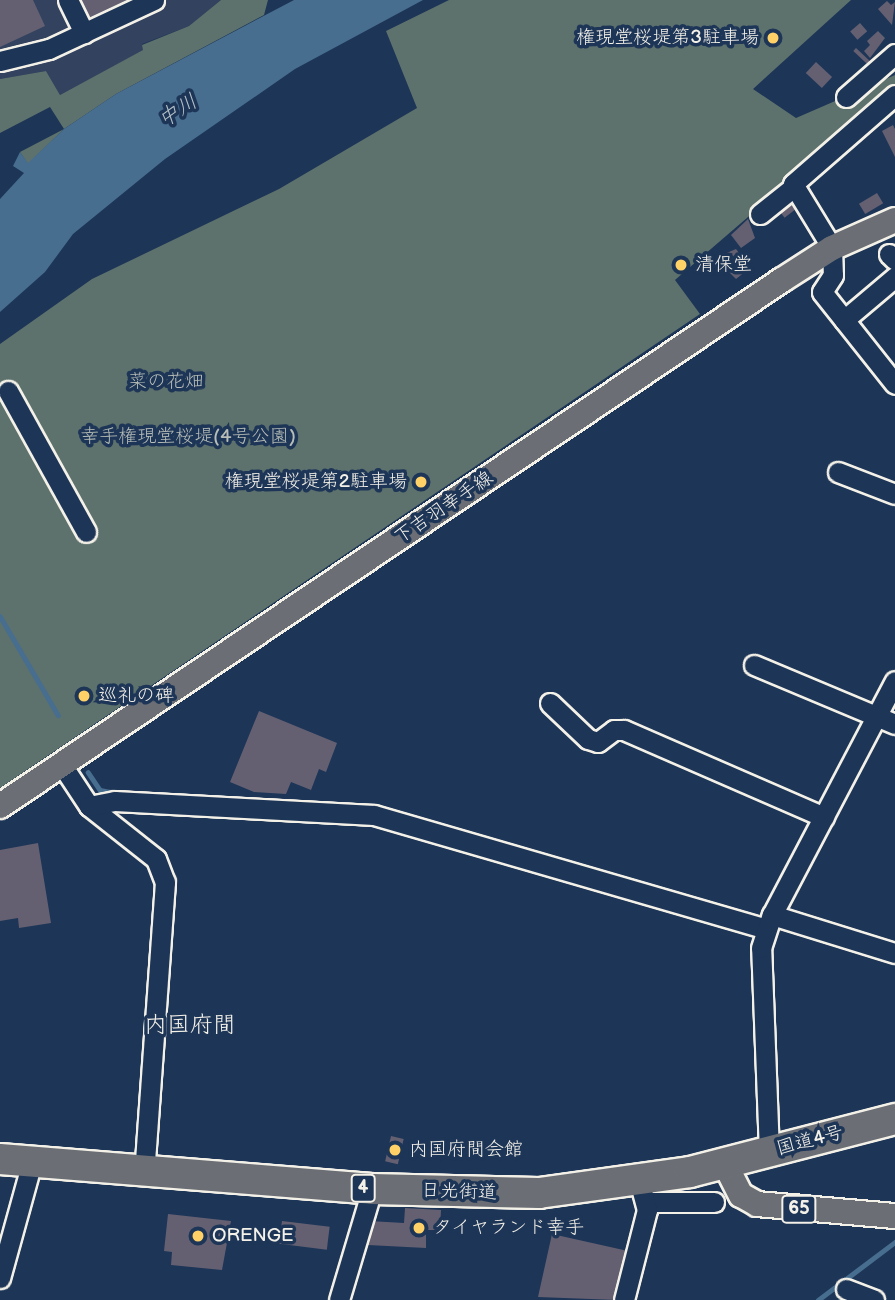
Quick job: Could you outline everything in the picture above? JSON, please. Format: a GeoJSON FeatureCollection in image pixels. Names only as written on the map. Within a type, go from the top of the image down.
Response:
{"type":"FeatureCollection","features":[{"type":"Feature","properties":{"kind":"highway","name":"国道4号"},"geometry":{"type":"LineString","coordinates":[[725,1164],[895,1119]]}},
{"type":"Feature","properties":{"kind":"highway","name":"日光街道"},"geometry":{"type":"LineString","coordinates":[[0,1160],[372,1189],[538,1193],[643,1192],[725,1164]]}},
{"type":"Feature","properties":{"kind":"main road","name":"下吉羽幸手線"},"geometry":{"type":"LineString","coordinates":[[0,806],[832,248],[895,220]]}},
{"type":"Feature","properties":{"kind":"main road","name":"65"},"geometry":{"type":"LineString","coordinates":[[725,1164],[741,1195],[757,1204],[895,1216]]}},
{"type":"Feature","properties":{"kind":"street"},"geometry":{"type":"LineString","coordinates":[[68,0],[83,33]]}},
{"type":"Feature","properties":{"kind":"street"},"geometry":{"type":"LineString","coordinates":[[0,61],[49,49],[154,0]]}},
{"type":"Feature","properties":{"kind":"street"},"geometry":{"type":"LineString","coordinates":[[895,54],[846,97],[895,71]]}},
{"type":"Feature","properties":{"kind":"street"},"geometry":{"type":"LineString","coordinates":[[760,214],[795,186],[895,95]]}},
{"type":"Feature","properties":{"kind":"street"},"geometry":{"type":"LineString","coordinates":[[795,186],[832,248],[833,275],[822,292],[844,320],[889,363],[895,384]]}},
{"type":"Feature","properties":{"kind":"street"},"geometry":{"type":"LineString","coordinates":[[844,320],[895,277]]}},
{"type":"Feature","properties":{"kind":"street"},"geometry":{"type":"LineString","coordinates":[[5,385],[86,532]]}},
{"type":"Feature","properties":{"kind":"street"},"geometry":{"type":"LineString","coordinates":[[838,472],[895,494]]}},
{"type":"Feature","properties":{"kind":"street"},"geometry":{"type":"LineString","coordinates":[[754,665],[886,720]]}},
{"type":"Feature","properties":{"kind":"street"},"geometry":{"type":"LineString","coordinates":[[769,1152],[760,975],[769,922],[824,817],[886,720],[895,681]]}},
{"type":"Feature","properties":{"kind":"street"},"geometry":{"type":"LineString","coordinates":[[550,703],[588,739],[598,742],[614,730],[624,730],[824,817]]}},
{"type":"Feature","properties":{"kind":"street"},"geometry":{"type":"LineString","coordinates":[[61,765],[89,806],[156,859],[165,882],[144,1172]]}},
{"type":"Feature","properties":{"kind":"street"},"geometry":{"type":"LineString","coordinates":[[89,806],[115,801],[374,815],[769,922],[895,953]]}},
{"type":"Feature","properties":{"kind":"street"},"geometry":{"type":"LineString","coordinates":[[0,1278],[32,1162]]}},
{"type":"Feature","properties":{"kind":"street"},"geometry":{"type":"LineString","coordinates":[[339,1300],[372,1189]]}},
{"type":"Feature","properties":{"kind":"street"},"geometry":{"type":"LineString","coordinates":[[624,1300],[643,1192],[714,1202]]}},
{"type":"Feature","properties":{"kind":"street"},"geometry":{"type":"LineString","coordinates":[[846,1289],[874,1300]]}},
{"type":"Feature","properties":{"kind":"shaded area"},"geometry":{"type":"Polygon","coordinates":[[[0,0],[221,0],[189,26],[142,44],[144,50],[60,95],[46,71],[0,79],[0,0]]]}},
{"type":"Feature","properties":{"kind":"green space"},"geometry":{"type":"Polygon","coordinates":[[[221,0],[268,0],[264,15],[116,94],[64,129],[50,107],[0,133],[0,79],[46,71],[60,95],[143,50],[142,45],[189,26],[221,0]]]}},
{"type":"Feature","properties":{"kind":"green space","name":"幸手権現堂桜堤(4号公園)"},"geometry":{"type":"Polygon","coordinates":[[[449,0],[851,0],[753,89],[796,118],[895,75],[895,90],[675,280],[700,314],[0,788],[0,344],[92,279],[279,189],[417,108],[386,31],[449,0]]]}},
{"type":"Feature","properties":{"kind":"green space"},"geometry":{"type":"Polygon","coordinates":[[[64,129],[28,164],[20,152],[64,129]]]}},
{"type":"Feature","properties":{"kind":"water","name":"中川"},"geometry":{"type":"Polygon","coordinates":[[[294,0],[423,0],[295,69],[165,159],[73,234],[45,272],[0,312],[0,199],[24,173],[13,166],[20,152],[28,163],[64,129],[116,94],[294,0]]]}},
{"type":"Feature","properties":{"kind":"building"},"geometry":{"type":"Polygon","coordinates":[[[0,0],[33,0],[45,26],[0,47],[0,0]]]}},
{"type":"Feature","properties":{"kind":"building"},"geometry":{"type":"Polygon","coordinates":[[[80,0],[127,0],[88,18],[80,0]]]}},
{"type":"Feature","properties":{"kind":"building"},"geometry":{"type":"Polygon","coordinates":[[[887,1],[891,5],[895,2],[892,25],[878,9],[887,1]]]}},
{"type":"Feature","properties":{"kind":"building"},"geometry":{"type":"Polygon","coordinates":[[[860,23],[867,31],[857,40],[850,32],[860,23]]]}},
{"type":"Feature","properties":{"kind":"building"},"geometry":{"type":"Polygon","coordinates":[[[878,31],[885,38],[870,58],[864,51],[870,45],[867,41],[878,31]]]}},
{"type":"Feature","properties":{"kind":"building"},"geometry":{"type":"Polygon","coordinates":[[[856,48],[870,61],[867,64],[853,51],[856,48]]]}},
{"type":"Feature","properties":{"kind":"building"},"geometry":{"type":"Polygon","coordinates":[[[816,62],[832,77],[822,88],[806,73],[816,62]]]}},
{"type":"Feature","properties":{"kind":"building"},"geometry":{"type":"Polygon","coordinates":[[[893,125],[895,129],[895,157],[882,131],[893,125]]]}},
{"type":"Feature","properties":{"kind":"building"},"geometry":{"type":"Polygon","coordinates":[[[877,193],[883,203],[865,214],[859,204],[877,193]]]}},
{"type":"Feature","properties":{"kind":"building"},"geometry":{"type":"Polygon","coordinates":[[[792,198],[799,207],[785,218],[778,209],[792,198]]]}},
{"type":"Feature","properties":{"kind":"building"},"geometry":{"type":"Polygon","coordinates":[[[748,219],[755,238],[741,248],[731,235],[748,219]]]}},
{"type":"Feature","properties":{"kind":"building"},"geometry":{"type":"Polygon","coordinates":[[[736,249],[750,268],[736,279],[715,258],[736,249]]]}},
{"type":"Feature","properties":{"kind":"building"},"geometry":{"type":"Polygon","coordinates":[[[259,711],[337,743],[326,772],[319,769],[311,790],[291,782],[286,794],[254,792],[230,782],[259,711]]]}},
{"type":"Feature","properties":{"kind":"building"},"geometry":{"type":"Polygon","coordinates":[[[38,843],[51,923],[19,928],[18,918],[0,921],[0,850],[38,843]]]}},
{"type":"Feature","properties":{"kind":"building","name":"内国府間会館"},"geometry":{"type":"Polygon","coordinates":[[[391,1136],[404,1139],[398,1164],[385,1161],[391,1136]]]}},
{"type":"Feature","properties":{"kind":"building"},"geometry":{"type":"Polygon","coordinates":[[[405,1208],[441,1210],[440,1230],[426,1230],[426,1248],[368,1245],[369,1221],[404,1223],[405,1208]]]}},
{"type":"Feature","properties":{"kind":"building","name":"ORENGE"},"geometry":{"type":"Polygon","coordinates":[[[168,1214],[231,1221],[222,1270],[171,1265],[172,1252],[164,1251],[168,1214]]]}},
{"type":"Feature","properties":{"kind":"building"},"geometry":{"type":"Polygon","coordinates":[[[282,1221],[330,1227],[327,1250],[279,1244],[282,1221]]]}},
{"type":"Feature","properties":{"kind":"building"},"geometry":{"type":"Polygon","coordinates":[[[552,1234],[628,1251],[617,1300],[538,1297],[552,1234]]]}},
{"type":"Feature","properties":{"kind":"waterway"},"geometry":{"type":"LineString","coordinates":[[0,616],[58,715]]}},
{"type":"Feature","properties":{"kind":"waterway"},"geometry":{"type":"LineString","coordinates":[[88,772],[100,790],[110,792]]}},
{"type":"Feature","properties":{"kind":"waterway"},"geometry":{"type":"LineString","coordinates":[[818,1300],[895,1242]]}},
{"type":"Feature","properties":{"kind":"place","name":"権現堂桜堤第3駐車場"},"geometry":{"type":"Point","coordinates":[773,38]}},
{"type":"Feature","properties":{"kind":"place","name":"清保堂"},"geometry":{"type":"Point","coordinates":[681,265]}},
{"type":"Feature","properties":{"kind":"place","name":"権現堂桜堤第2駐車場"},"geometry":{"type":"Point","coordinates":[421,482]}},
{"type":"Feature","properties":{"kind":"place","name":"巡礼の碑"},"geometry":{"type":"Point","coordinates":[84,696]}},
{"type":"Feature","properties":{"kind":"place","name":"内国府間会館"},"geometry":{"type":"Point","coordinates":[395,1150]}},
{"type":"Feature","properties":{"kind":"place","name":"タイヤランド幸手"},"geometry":{"type":"Point","coordinates":[419,1228]}},
{"type":"Feature","properties":{"kind":"place","name":"ORENGE"},"geometry":{"type":"Point","coordinates":[198,1236]}},
{"type":"Feature","properties":{"kind":"district","name":"内国府間"},"geometry":{"type":"Point","coordinates":[190,1025]}},
{"type":"Feature","properties":{"kind":"park label","name":"菜の花畑"},"geometry":{"type":"Point","coordinates":[166,382]}}]}
